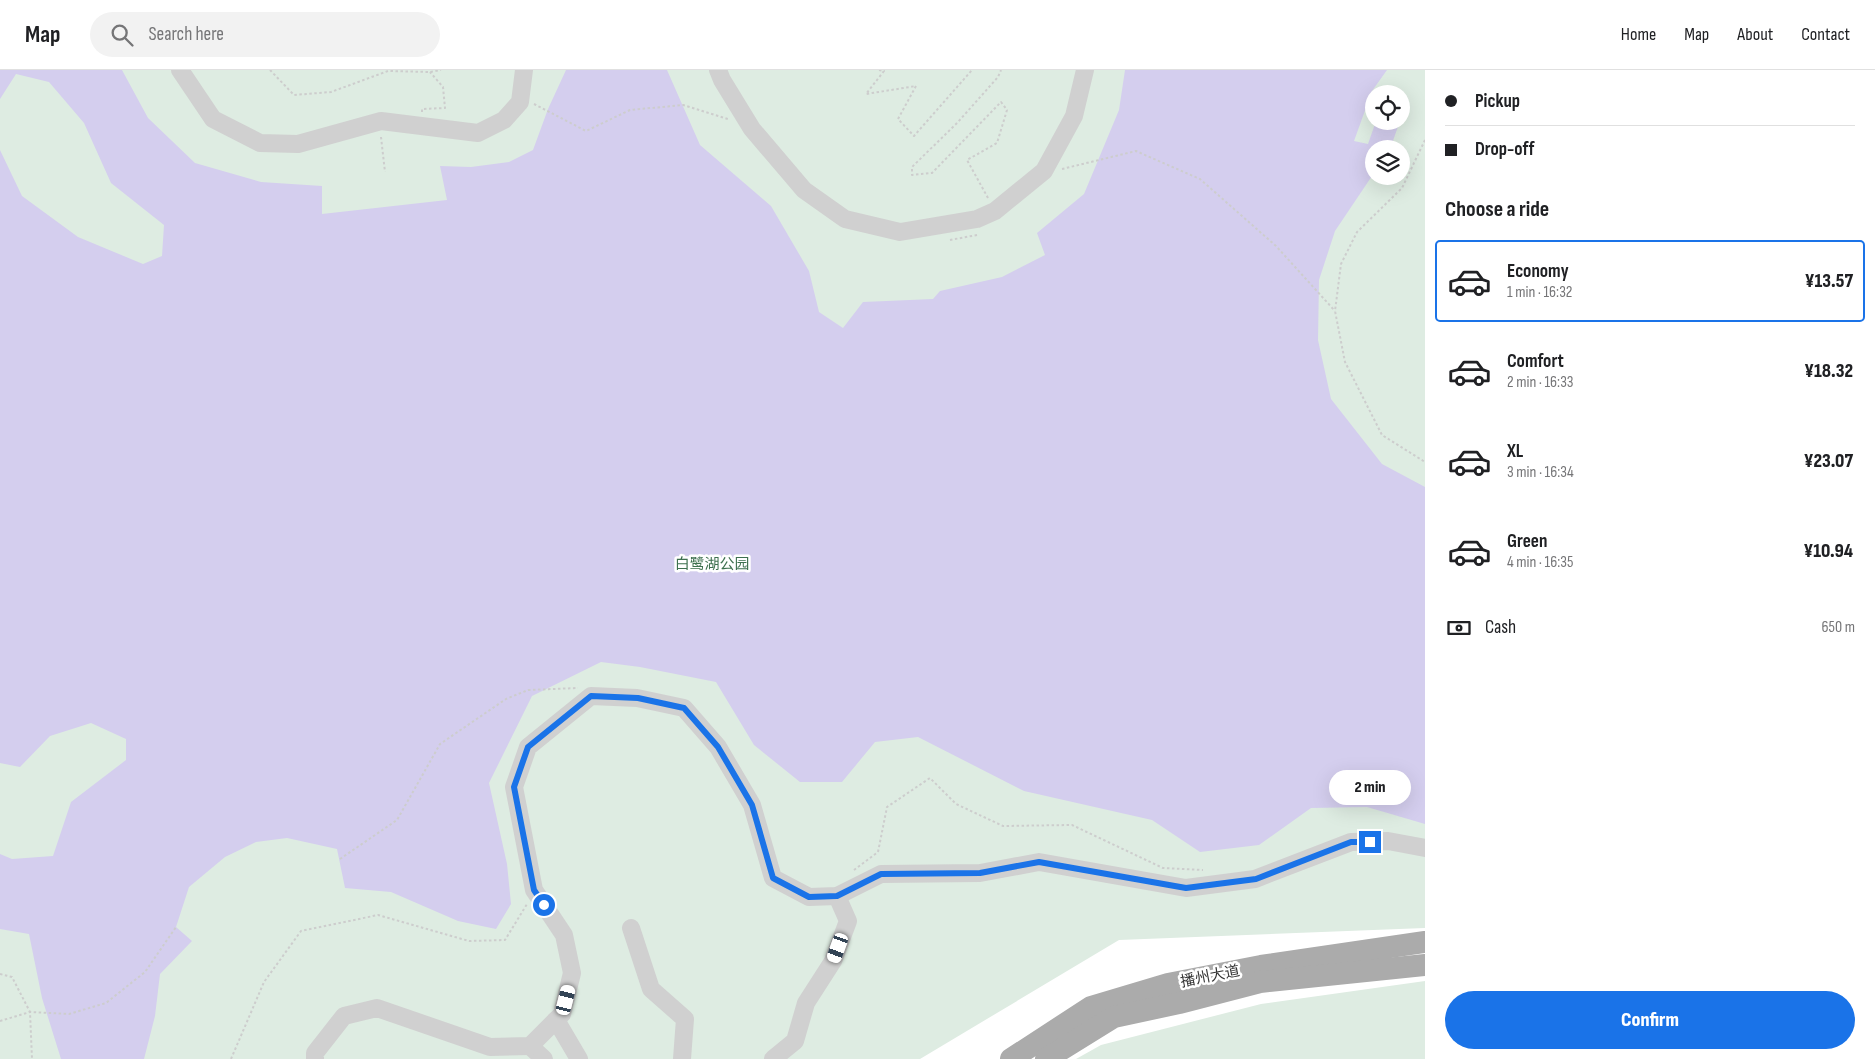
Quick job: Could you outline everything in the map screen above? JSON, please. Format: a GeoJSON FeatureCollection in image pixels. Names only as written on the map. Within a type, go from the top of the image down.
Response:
{"type":"FeatureCollection","features":[{"type":"Feature","properties":{"kind":"main road","name":"播州大道"},"geometry":{"type":"LineString","coordinates":[[1011,1059],[1091,1007],[1168,984],[1261,966],[1425,942]]}},
{"type":"Feature","properties":{"kind":"main road","name":"播州大道"},"geometry":{"type":"LineString","coordinates":[[1046,1059],[1114,1017],[1179,1003],[1260,982],[1425,965]]}},
{"type":"Feature","properties":{"kind":"lane"},"geometry":{"type":"LineString","coordinates":[[180,70],[213,119],[260,143],[298,144],[381,121],[478,133],[504,120],[520,102],[524,70]]}},
{"type":"Feature","properties":{"kind":"lane"},"geometry":{"type":"LineString","coordinates":[[718,70],[722,80],[752,129],[804,190],[845,219],[900,232],[977,219],[995,211],[1044,171],[1074,116],[1085,70]]}},
{"type":"Feature","properties":{"kind":"lane"},"geometry":{"type":"LineString","coordinates":[[315,1059],[315,1053],[344,1016],[376,1008],[490,1047],[530,1046],[562,1014],[572,973],[564,934],[534,890],[514,787],[528,747],[591,696],[638,698],[684,708],[718,747],[752,805],[773,878],[809,897],[837,896],[881,874],[980,873],[1039,862],[1186,888],[1256,879],[1351,842],[1388,841],[1425,848]]}},
{"type":"Feature","properties":{"kind":"lane"},"geometry":{"type":"LineString","coordinates":[[773,1059],[795,1041],[806,1003],[833,961],[848,921],[837,896]]}},
{"type":"Feature","properties":{"kind":"lane"},"geometry":{"type":"LineString","coordinates":[[631,928],[651,989],[685,1019],[682,1059]]}},
{"type":"Feature","properties":{"kind":"lane"},"geometry":{"type":"LineString","coordinates":[[556,1020],[579,1059]]}},
{"type":"Feature","properties":{"kind":"lane"},"geometry":{"type":"LineString","coordinates":[[530,1046],[544,1059]]}},
{"type":"Feature","properties":{"kind":"path"},"geometry":{"type":"LineString","coordinates":[[270,70],[294,94],[331,92],[388,71],[430,72],[441,70]]}},
{"type":"Feature","properties":{"kind":"path"},"geometry":{"type":"LineString","coordinates":[[879,70],[884,71],[866,94],[916,86],[898,119],[914,136],[972,70]]}},
{"type":"Feature","properties":{"kind":"path"},"geometry":{"type":"LineString","coordinates":[[995,211],[967,160],[998,143],[1007,110],[1001,102],[932,173],[912,175],[912,167],[958,122],[998,78],[1001,70]]}},
{"type":"Feature","properties":{"kind":"path"},"geometry":{"type":"LineString","coordinates":[[421,126],[422,109],[445,108],[443,87],[430,72]]}},
{"type":"Feature","properties":{"kind":"path"},"geometry":{"type":"LineString","coordinates":[[530,103],[586,131],[630,110],[683,105],[728,119],[724,111]]}},
{"type":"Feature","properties":{"kind":"path"},"geometry":{"type":"LineString","coordinates":[[381,121],[385,172]]}},
{"type":"Feature","properties":{"kind":"path"},"geometry":{"type":"LineString","coordinates":[[1425,140],[1402,188],[1356,232],[1341,264],[1335,311],[1345,362],[1382,435],[1425,462]]}},
{"type":"Feature","properties":{"kind":"path"},"geometry":{"type":"LineString","coordinates":[[1065,161],[1060,169],[1136,151],[1200,179],[1276,246],[1335,311]]}},
{"type":"Feature","properties":{"kind":"path"},"geometry":{"type":"LineString","coordinates":[[948,240],[975,237],[982,231]]}},
{"type":"Feature","properties":{"kind":"path"},"geometry":{"type":"LineString","coordinates":[[340,859],[398,820],[440,744],[506,699],[528,690],[586,687]]}},
{"type":"Feature","properties":{"kind":"path"},"geometry":{"type":"LineString","coordinates":[[0,1021],[30,1012],[69,1014],[106,1003],[145,972],[176,927]]}},
{"type":"Feature","properties":{"kind":"path"},"geometry":{"type":"LineString","coordinates":[[0,974],[12,977],[30,1012],[32,1059]]}},
{"type":"Feature","properties":{"kind":"green space","name":"白鹭湖公园"},"geometry":{"type":"Polygon","coordinates":[[[0,70],[1425,70],[1425,928],[1119,940],[920,1059],[0,1059],[0,70]]]}},
{"type":"Feature","properties":{"kind":"green space"},"geometry":{"type":"Polygon","coordinates":[[[1425,981],[1425,1059],[1076,1059],[1101,1045],[1261,1004],[1425,981]]]}},
{"type":"Feature","properties":{"kind":"shaded area","name":"白鹭湖公园"},"geometry":{"type":"Polygon","coordinates":[[[0,70],[122,70],[148,118],[195,163],[261,182],[322,186],[322,214],[447,200],[440,166],[471,167],[509,162],[533,150],[548,109],[566,70],[667,70],[700,145],[771,206],[809,271],[819,312],[843,328],[863,302],[933,299],[940,291],[1002,277],[1045,255],[1037,233],[1084,194],[1119,110],[1125,70],[1387,70],[1376,85],[1365,85],[1365,110],[1354,141],[1365,143],[1366,185],[1335,231],[1319,280],[1318,340],[1331,399],[1382,464],[1425,487],[1425,824],[1367,807],[1311,808],[1259,845],[1200,852],[1152,820],[1024,791],[918,737],[875,742],[842,782],[800,782],[754,745],[716,682],[640,667],[601,662],[532,696],[489,783],[507,864],[511,904],[496,929],[458,921],[391,892],[345,888],[337,849],[287,838],[256,842],[225,857],[189,887],[176,927],[192,941],[160,974],[155,1016],[144,1059],[61,1059],[42,998],[29,934],[0,929],[0,854],[12,859],[53,856],[71,802],[126,760],[126,739],[91,723],[50,736],[20,767],[0,763],[0,150],[22,196],[78,237],[143,264],[162,256],[164,225],[111,183],[84,123],[49,82],[16,74],[0,99],[0,70]]]}},
{"type":"Feature","properties":{"kind":"shaded area","name":"白鹭湖公园"},"geometry":{"type":"Polygon","coordinates":[[[1373,130],[1397,130],[1393,140],[1369,140],[1373,130]]]}},
{"type":"Feature","properties":{"kind":"route"},"geometry":{"type":"LineString","coordinates":[[544,905],[534,890],[514,787],[528,747],[591,696],[638,698],[684,708],[718,747],[752,805],[773,878],[809,897],[837,896],[881,874],[980,873],[1039,862],[1186,888],[1256,879],[1351,842],[1370,842]]}}]}
